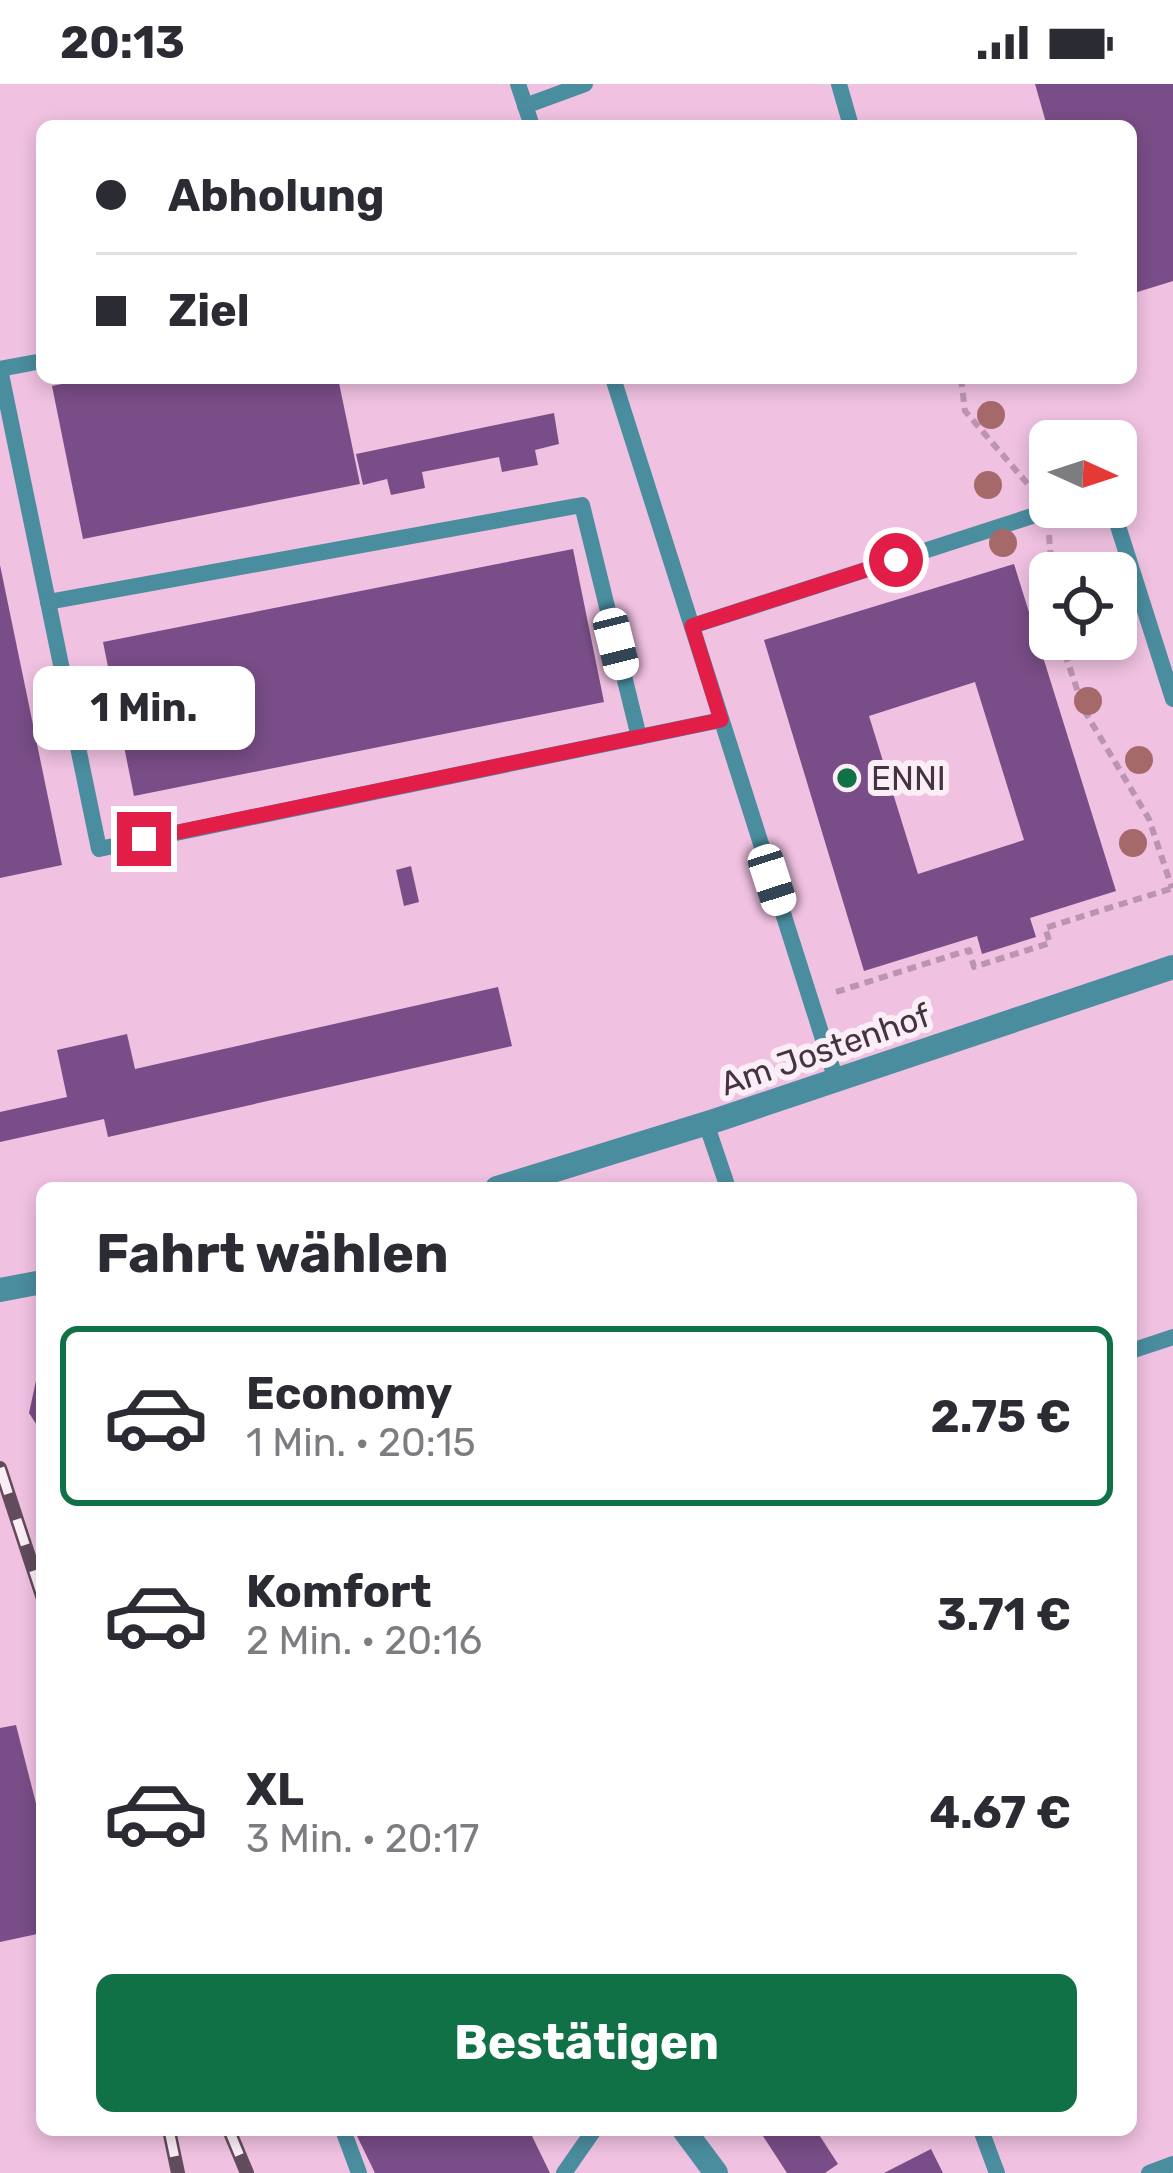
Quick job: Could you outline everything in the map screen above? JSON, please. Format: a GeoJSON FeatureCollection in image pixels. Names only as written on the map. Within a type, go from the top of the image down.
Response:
{"type":"FeatureCollection","features":[{"type":"Feature","properties":{"kind":"street","name":"Am Jostenhof"},"geometry":{"type":"LineString","coordinates":[[522,1182],[1173,967]]}},
{"type":"Feature","properties":{"kind":"street"},"geometry":{"type":"LineString","coordinates":[[0,1290],[36,1283]]}},
{"type":"Feature","properties":{"kind":"street"},"geometry":{"type":"LineString","coordinates":[[688,2136],[716,2173]]}},
{"type":"Feature","properties":{"kind":"lane"},"geometry":{"type":"LineString","coordinates":[[518,84],[530,120]]}},
{"type":"Feature","properties":{"kind":"lane"},"geometry":{"type":"LineString","coordinates":[[525,106],[585,84]]}},
{"type":"Feature","properties":{"kind":"lane"},"geometry":{"type":"LineString","coordinates":[[839,84],[849,120]]}},
{"type":"Feature","properties":{"kind":"lane"},"geometry":{"type":"LineString","coordinates":[[36,362],[0,369],[99,849],[721,720]]}},
{"type":"Feature","properties":{"kind":"lane"},"geometry":{"type":"LineString","coordinates":[[615,384],[836,1080]]}},
{"type":"Feature","properties":{"kind":"lane"},"geometry":{"type":"LineString","coordinates":[[48,602],[582,505],[639,737]]}},
{"type":"Feature","properties":{"kind":"lane"},"geometry":{"type":"LineString","coordinates":[[692,626],[1029,517]]}},
{"type":"Feature","properties":{"kind":"lane"},"geometry":{"type":"LineString","coordinates":[[1119,528],[1173,699]]}},
{"type":"Feature","properties":{"kind":"lane"},"geometry":{"type":"LineString","coordinates":[[706,1123],[726,1182]]}},
{"type":"Feature","properties":{"kind":"lane"},"geometry":{"type":"LineString","coordinates":[[1137,1349],[1173,1337]]}},
{"type":"Feature","properties":{"kind":"lane"},"geometry":{"type":"LineString","coordinates":[[345,2136],[359,2173]]}},
{"type":"Feature","properties":{"kind":"lane"},"geometry":{"type":"LineString","coordinates":[[564,2173],[588,2136]]}},
{"type":"Feature","properties":{"kind":"lane"},"geometry":{"type":"LineString","coordinates":[[983,2136],[997,2173]]}},
{"type":"Feature","properties":{"kind":"lane"},"geometry":{"type":"LineString","coordinates":[[1149,2173],[1173,2164]]}},
{"type":"Feature","properties":{"kind":"path"},"geometry":{"type":"LineString","coordinates":[[962,384],[965,411],[1029,481]]}},
{"type":"Feature","properties":{"kind":"path"},"geometry":{"type":"LineString","coordinates":[[811,1000],[968,950],[974,967],[1051,943],[1046,928],[1173,888],[1148,819],[1084,710],[1067,660]]}},
{"type":"Feature","properties":{"kind":"path"},"geometry":{"type":"LineString","coordinates":[[1009,945],[1011,955]]}},
{"type":"Feature","properties":{"kind":"building"},"geometry":{"type":"Polygon","coordinates":[[[1035,84],[1173,84],[1173,281],[1137,292],[1137,120],[1045,120],[1035,84]]]}},
{"type":"Feature","properties":{"kind":"building"},"geometry":{"type":"Polygon","coordinates":[[[339,384],[360,484],[83,539],[52,386],[339,384]]]}},
{"type":"Feature","properties":{"kind":"building"},"geometry":{"type":"Polygon","coordinates":[[[554,413],[559,444],[535,450],[538,465],[502,472],[499,457],[422,472],[425,488],[391,495],[387,479],[363,485],[356,454],[554,413]]]}},
{"type":"Feature","properties":{"kind":"building"},"geometry":{"type":"Polygon","coordinates":[[[573,549],[604,702],[134,796],[103,642],[573,549]]]}},
{"type":"Feature","properties":{"kind":"building","name":"ENNI"},"geometry":{"type":"Polygon","coordinates":[[[1014,564],[1029,612],[1029,660],[1044,660],[1116,891],[1030,918],[1036,937],[982,954],[977,936],[864,971],[764,640],[1014,564]],[[975,682],[869,716],[918,874],[1024,840],[975,682]]]}},
{"type":"Feature","properties":{"kind":"building"},"geometry":{"type":"Polygon","coordinates":[[[0,565],[62,865],[0,878],[0,565]]]}},
{"type":"Feature","properties":{"kind":"building"},"geometry":{"type":"Polygon","coordinates":[[[411,866],[419,902],[404,906],[396,870],[411,866]]]}},
{"type":"Feature","properties":{"kind":"building"},"geometry":{"type":"Polygon","coordinates":[[[498,987],[512,1046],[108,1137],[104,1119],[0,1142],[0,1112],[67,1097],[57,1050],[127,1034],[135,1069],[498,987]]]}},
{"type":"Feature","properties":{"kind":"building"},"geometry":{"type":"Polygon","coordinates":[[[36,1381],[36,1424],[29,1413],[36,1381]]]}},
{"type":"Feature","properties":{"kind":"building"},"geometry":{"type":"Polygon","coordinates":[[[16,1725],[36,1803],[36,1934],[0,1942],[0,1728],[16,1725]]]}},
{"type":"Feature","properties":{"kind":"building"},"geometry":{"type":"Polygon","coordinates":[[[357,2136],[532,2136],[550,2173],[375,2173],[357,2136]]]}},
{"type":"Feature","properties":{"kind":"building"},"geometry":{"type":"Polygon","coordinates":[[[763,2136],[820,2136],[838,2164],[825,2173],[787,2173],[763,2136]]]}},
{"type":"Feature","properties":{"kind":"building"},"geometry":{"type":"Polygon","coordinates":[[[931,2149],[943,2173],[884,2173],[931,2149]]]}},
{"type":"Feature","properties":{"kind":"railway"},"geometry":{"type":"LineString","coordinates":[[0,1468],[36,1578]]}},
{"type":"Feature","properties":{"kind":"railway"},"geometry":{"type":"LineString","coordinates":[[170,2136],[178,2173]]}},
{"type":"Feature","properties":{"kind":"railway"},"geometry":{"type":"LineString","coordinates":[[232,2136],[247,2173]]}},
{"type":"Feature","properties":{"kind":"place","name":"ENNI"},"geometry":{"type":"Point","coordinates":[847,778]}},
{"type":"Feature","properties":{"kind":"route"},"geometry":{"type":"LineString","coordinates":[[144,839],[721,720],[692,626],[896,560]]}}]}
